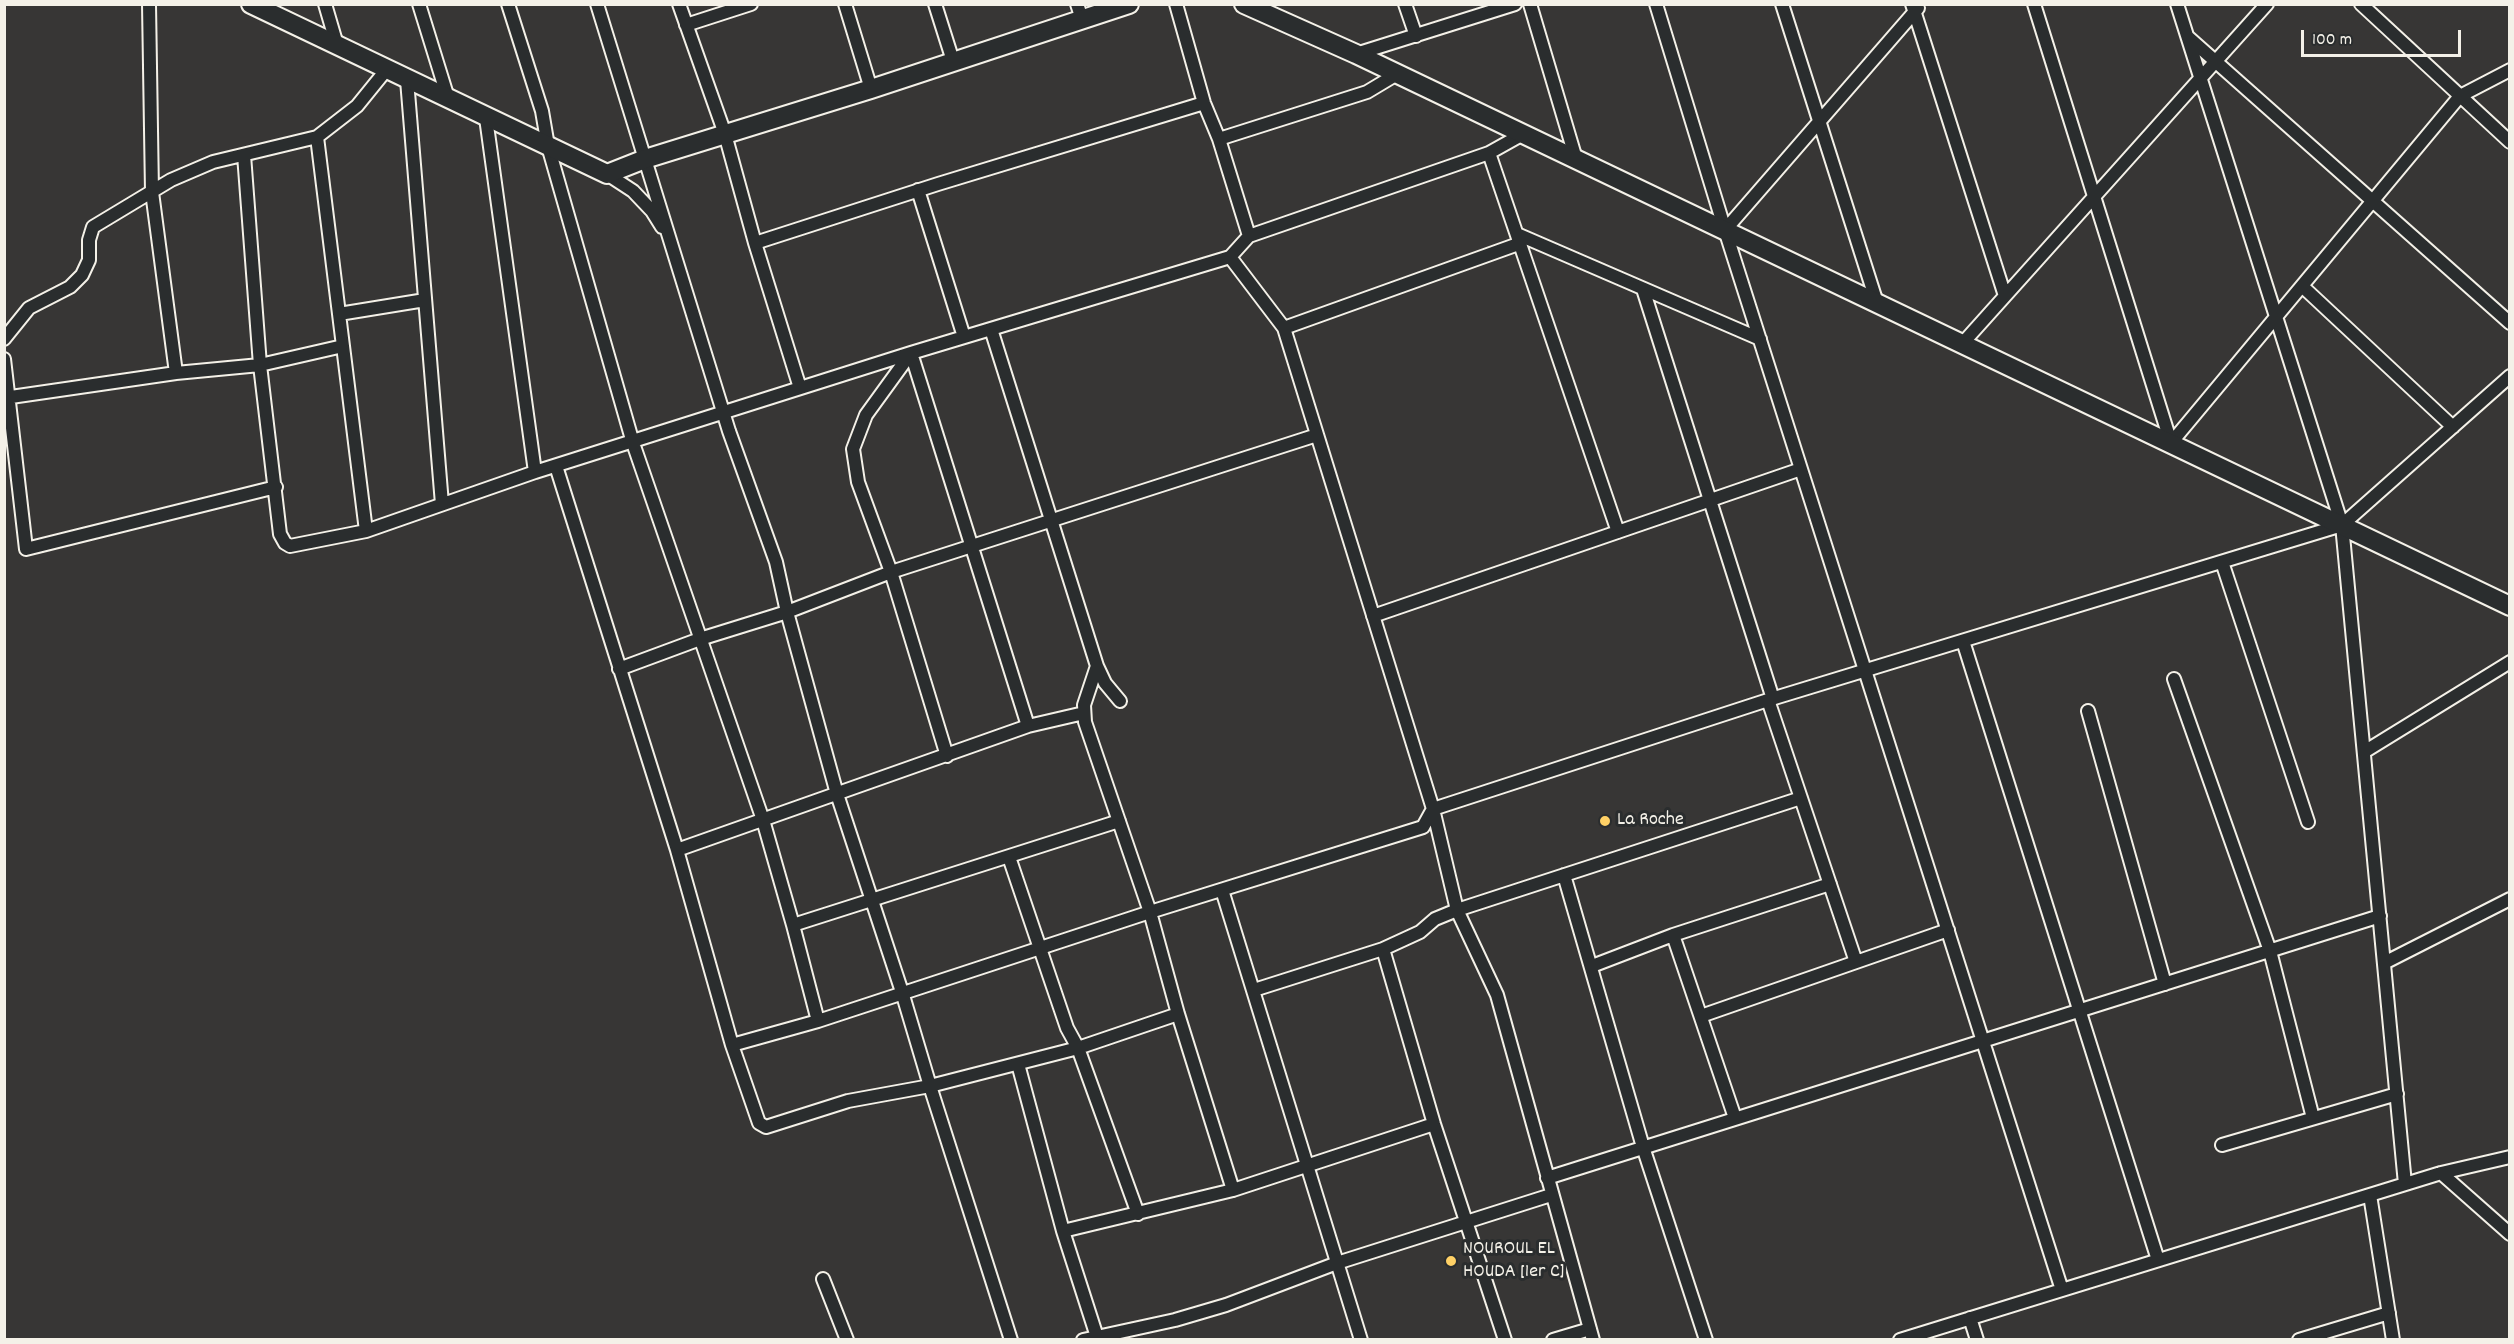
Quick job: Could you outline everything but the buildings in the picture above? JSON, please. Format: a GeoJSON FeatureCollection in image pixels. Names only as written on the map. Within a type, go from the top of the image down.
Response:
{"type":"FeatureCollection","features":[{"type":"Feature","properties":{"kind":"street"},"geometry":{"type":"LineString","coordinates":[[148,4],[152,192],[176,373]]}},
{"type":"Feature","properties":{"kind":"street"},"geometry":{"type":"LineString","coordinates":[[252,4],[607,174],[633,191],[652,211],[670,240]]}},
{"type":"Feature","properties":{"kind":"street"},"geometry":{"type":"LineString","coordinates":[[325,4],[337,45]]}},
{"type":"Feature","properties":{"kind":"street"},"geometry":{"type":"LineString","coordinates":[[419,4],[448,98]]}},
{"type":"Feature","properties":{"kind":"street"},"geometry":{"type":"LineString","coordinates":[[508,4],[542,111],[548,146],[633,443],[763,820],[818,1021]]}},
{"type":"Feature","properties":{"kind":"street"},"geometry":{"type":"LineString","coordinates":[[597,4],[724,413],[750,494],[776,562],[787,612],[837,794],[902,992],[1011,1340]]}},
{"type":"Feature","properties":{"kind":"street"},"geometry":{"type":"LineString","coordinates":[[679,4],[725,134],[755,243],[800,388]]}},
{"type":"Feature","properties":{"kind":"street"},"geometry":{"type":"LineString","coordinates":[[686,26],[751,4]]}},
{"type":"Feature","properties":{"kind":"street"},"geometry":{"type":"LineString","coordinates":[[845,4],[871,89]]}},
{"type":"Feature","properties":{"kind":"street"},"geometry":{"type":"LineString","coordinates":[[935,4],[953,62]]}},
{"type":"Feature","properties":{"kind":"street"},"geometry":{"type":"LineString","coordinates":[[607,174],[645,159],[953,62],[1080,12],[1129,4]]}},
{"type":"Feature","properties":{"kind":"street"},"geometry":{"type":"LineString","coordinates":[[1176,4],[1204,103],[1219,139],[1249,236]]}},
{"type":"Feature","properties":{"kind":"street"},"geometry":{"type":"LineString","coordinates":[[1244,4],[1356,54],[2510,606]]}},
{"type":"Feature","properties":{"kind":"street"},"geometry":{"type":"LineString","coordinates":[[1405,4],[1416,36]]}},
{"type":"Feature","properties":{"kind":"street"},"geometry":{"type":"LineString","coordinates":[[1356,54],[1515,4]]}},
{"type":"Feature","properties":{"kind":"street"},"geometry":{"type":"LineString","coordinates":[[1530,4],[1576,159]]}},
{"type":"Feature","properties":{"kind":"street"},"geometry":{"type":"LineString","coordinates":[[1656,4],[1725,230],[2062,1290]]}},
{"type":"Feature","properties":{"kind":"street"},"geometry":{"type":"LineString","coordinates":[[1782,4],[1877,303]]}},
{"type":"Feature","properties":{"kind":"street"},"geometry":{"type":"LineString","coordinates":[[2034,4],[2171,443]]}},
{"type":"Feature","properties":{"kind":"street"},"geometry":{"type":"LineString","coordinates":[[2177,4],[2342,525],[2405,1184]]}},
{"type":"Feature","properties":{"kind":"street"},"geometry":{"type":"LineString","coordinates":[[1962,344],[2267,4]]}},
{"type":"Feature","properties":{"kind":"street"},"geometry":{"type":"LineString","coordinates":[[2361,4],[2510,142]]}},
{"type":"Feature","properties":{"kind":"street"},"geometry":{"type":"LineString","coordinates":[[1725,230],[1916,7]]}},
{"type":"Feature","properties":{"kind":"street"},"geometry":{"type":"LineString","coordinates":[[1916,7],[2006,296]]}},
{"type":"Feature","properties":{"kind":"street"},"geometry":{"type":"LineString","coordinates":[[2187,36],[2510,324]]}},
{"type":"Feature","properties":{"kind":"street"},"geometry":{"type":"LineString","coordinates":[[4,339],[29,308],[70,287],[82,275],[89,260],[89,240],[93,227],[171,180],[213,162],[317,137],[357,106],[387,69]]}},
{"type":"Feature","properties":{"kind":"street"},"geometry":{"type":"LineString","coordinates":[[2171,443],[2460,96],[2510,70]]}},
{"type":"Feature","properties":{"kind":"street"},"geometry":{"type":"LineString","coordinates":[[1219,139],[1367,92],[1397,74]]}},
{"type":"Feature","properties":{"kind":"street"},"geometry":{"type":"LineString","coordinates":[[407,80],[442,504]]}},
{"type":"Feature","properties":{"kind":"street"},"geometry":{"type":"LineString","coordinates":[[755,243],[918,190],[1204,103]]}},
{"type":"Feature","properties":{"kind":"street"},"geometry":{"type":"LineString","coordinates":[[486,118],[535,472]]}},
{"type":"Feature","properties":{"kind":"street"},"geometry":{"type":"LineString","coordinates":[[244,155],[260,365],[280,534],[285,543],[290,546],[366,531],[535,472],[633,443],[911,353],[1230,257],[1249,236],[1489,153],[1524,134]]}},
{"type":"Feature","properties":{"kind":"street"},"geometry":{"type":"LineString","coordinates":[[317,137],[366,531]]}},
{"type":"Feature","properties":{"kind":"street"},"geometry":{"type":"LineString","coordinates":[[1489,153],[1618,532]]}},
{"type":"Feature","properties":{"kind":"street"},"geometry":{"type":"LineString","coordinates":[[918,190],[964,337]]}},
{"type":"Feature","properties":{"kind":"street"},"geometry":{"type":"LineString","coordinates":[[1284,328],[1519,238],[1760,339]]}},
{"type":"Feature","properties":{"kind":"street"},"geometry":{"type":"LineString","coordinates":[[1230,257],[1284,328],[1433,809],[1457,910],[1497,995],[1591,1334],[1553,1340]]}},
{"type":"Feature","properties":{"kind":"street"},"geometry":{"type":"LineString","coordinates":[[2302,286],[2453,427]]}},
{"type":"Feature","properties":{"kind":"street"},"geometry":{"type":"LineString","coordinates":[[1644,289],[1770,700],[1856,962]]}},
{"type":"Feature","properties":{"kind":"street"},"geometry":{"type":"LineString","coordinates":[[339,314],[425,300]]}},
{"type":"Feature","properties":{"kind":"street"},"geometry":{"type":"LineString","coordinates":[[991,329],[1097,666],[1106,683],[1120,701]]}},
{"type":"Feature","properties":{"kind":"street"},"geometry":{"type":"LineString","coordinates":[[7,398],[176,373],[260,365],[343,346]]}},
{"type":"Feature","properties":{"kind":"street"},"geometry":{"type":"LineString","coordinates":[[911,353],[1028,726]]}},
{"type":"Feature","properties":{"kind":"street"},"geometry":{"type":"LineString","coordinates":[[911,353],[866,415],[853,449],[858,482],[891,572],[947,756]]}},
{"type":"Feature","properties":{"kind":"street"},"geometry":{"type":"LineString","coordinates":[[4,359],[26,549],[276,487]]}},
{"type":"Feature","properties":{"kind":"street"},"geometry":{"type":"LineString","coordinates":[[732,1045],[818,1021],[1150,912],[1423,827],[1433,809],[1770,700],[2342,525],[2510,376]]}},
{"type":"Feature","properties":{"kind":"street"},"geometry":{"type":"LineString","coordinates":[[619,669],[700,639],[787,612],[891,572],[1317,435]]}},
{"type":"Feature","properties":{"kind":"street"},"geometry":{"type":"LineString","coordinates":[[556,466],[677,850],[732,1045],[759,1123],[766,1127],[848,1101],[930,1086],[1018,1064],[1078,1048],[1178,1014]]}},
{"type":"Feature","properties":{"kind":"street"},"geometry":{"type":"LineString","coordinates":[[1373,616],[1801,469]]}},
{"type":"Feature","properties":{"kind":"street"},"geometry":{"type":"LineString","coordinates":[[2222,562],[2308,822]]}},
{"type":"Feature","properties":{"kind":"street"},"geometry":{"type":"LineString","coordinates":[[1963,641],[2158,1260]]}},
{"type":"Feature","properties":{"kind":"street"},"geometry":{"type":"LineString","coordinates":[[2364,752],[2510,662]]}},
{"type":"Feature","properties":{"kind":"street"},"geometry":{"type":"LineString","coordinates":[[1097,666],[1084,705],[1085,722],[1150,912],[1178,1014],[1233,1190]]}},
{"type":"Feature","properties":{"kind":"street"},"geometry":{"type":"LineString","coordinates":[[2174,679],[2270,951],[2313,1118]]}},
{"type":"Feature","properties":{"kind":"street"},"geometry":{"type":"LineString","coordinates":[[2088,711],[2165,984]]}},
{"type":"Feature","properties":{"kind":"street"},"geometry":{"type":"LineString","coordinates":[[677,850],[1028,726],[1084,713]]}},
{"type":"Feature","properties":{"kind":"street"},"geometry":{"type":"LineString","coordinates":[[1254,990],[1383,949],[1420,932],[1435,919],[1457,910],[1801,798]]}},
{"type":"Feature","properties":{"kind":"street"},"geometry":{"type":"LineString","coordinates":[[793,925],[1119,821]]}},
{"type":"Feature","properties":{"kind":"street"},"geometry":{"type":"LineString","coordinates":[[1009,857],[1067,1028],[1078,1048],[1138,1214]]}},
{"type":"Feature","properties":{"kind":"street"},"geometry":{"type":"LineString","coordinates":[[1564,875],[1643,1147],[1706,1340]]}},
{"type":"Feature","properties":{"kind":"street"},"geometry":{"type":"LineString","coordinates":[[1592,966],[1673,935],[1830,884]]}},
{"type":"Feature","properties":{"kind":"street"},"geometry":{"type":"LineString","coordinates":[[1222,890],[1361,1340]]}},
{"type":"Feature","properties":{"kind":"street"},"geometry":{"type":"LineString","coordinates":[[2384,963],[2510,899]]}},
{"type":"Feature","properties":{"kind":"street"},"geometry":{"type":"LineString","coordinates":[[1547,1178],[2380,916]]}},
{"type":"Feature","properties":{"kind":"street"},"geometry":{"type":"LineString","coordinates":[[1701,1016],[1948,930]]}},
{"type":"Feature","properties":{"kind":"street"},"geometry":{"type":"LineString","coordinates":[[1673,935],[1735,1119]]}},
{"type":"Feature","properties":{"kind":"street"},"geometry":{"type":"LineString","coordinates":[[1383,949],[1434,1124],[1504,1340]]}},
{"type":"Feature","properties":{"kind":"street"},"geometry":{"type":"LineString","coordinates":[[1018,1064],[1063,1230],[1097,1337]]}},
{"type":"Feature","properties":{"kind":"street"},"geometry":{"type":"LineString","coordinates":[[2222,1145],[2397,1094]]}},
{"type":"Feature","properties":{"kind":"street"},"geometry":{"type":"LineString","coordinates":[[1063,1230],[1233,1190],[1306,1164],[1434,1124]]}},
{"type":"Feature","properties":{"kind":"street"},"geometry":{"type":"LineString","coordinates":[[1900,1340],[2441,1173],[2510,1157]]}},
{"type":"Feature","properties":{"kind":"street"},"geometry":{"type":"LineString","coordinates":[[2441,1173],[2510,1233]]}},
{"type":"Feature","properties":{"kind":"street"},"geometry":{"type":"LineString","coordinates":[[1083,1340],[1175,1320],[1226,1305],[1336,1263],[1551,1195]]}},
{"type":"Feature","properties":{"kind":"street"},"geometry":{"type":"LineString","coordinates":[[2370,1195],[2394,1340]]}},
{"type":"Feature","properties":{"kind":"street"},"geometry":{"type":"LineString","coordinates":[[823,1279],[847,1340]]}},
{"type":"Feature","properties":{"kind":"street"},"geometry":{"type":"LineString","coordinates":[[2299,1340],[2389,1313]]}},
{"type":"Feature","properties":{"kind":"street"},"geometry":{"type":"LineString","coordinates":[[1970,1318],[1977,1340]]}},
{"type":"Feature","properties":{"kind":"place","name":"La Roche"},"geometry":{"type":"Point","coordinates":[1605,821]}},
{"type":"Feature","properties":{"kind":"place","name":"NOUROUL EL HOUDA [1er C]"},"geometry":{"type":"Point","coordinates":[1451,1261]}}]}
